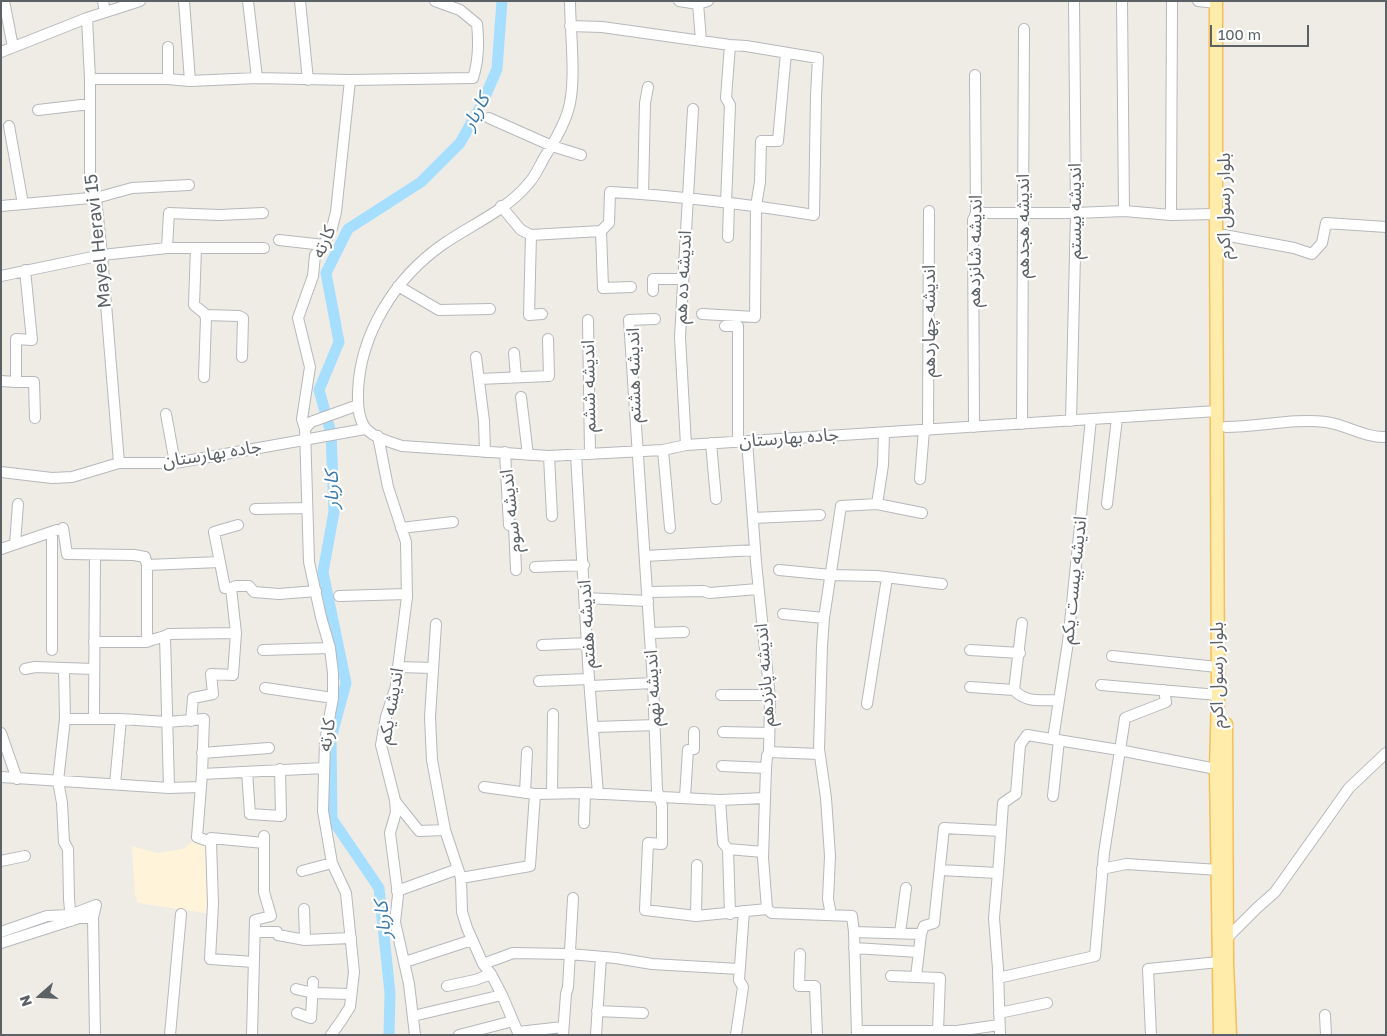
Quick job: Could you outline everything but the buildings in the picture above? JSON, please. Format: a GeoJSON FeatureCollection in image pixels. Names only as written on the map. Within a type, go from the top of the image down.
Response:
{"type":"FeatureCollection","features":[{"type":"Feature","properties":{"kind":"main road","name":"بلوار رسول اکرم"},"geometry":{"type":"LineString","coordinates":[[1219,2],[1216,214],[1221,411],[1226,427],[1223,938],[1219,962],[1220,1035]]}},
{"type":"Feature","properties":{"kind":"main road","name":"بلوار رسول اکرم"},"geometry":{"type":"LineString","coordinates":[[1219,2],[1224,235],[1216,768],[1219,870],[1230,1035]]}},
{"type":"Feature","properties":{"kind":"street"},"geometry":{"type":"LineString","coordinates":[[4,1],[13,47]]}},
{"type":"Feature","properties":{"kind":"street"},"geometry":{"type":"LineString","coordinates":[[1,52],[87,18],[104,7],[140,1]]}},
{"type":"Feature","properties":{"kind":"street"},"geometry":{"type":"LineString","coordinates":[[184,1],[190,81]]}},
{"type":"Feature","properties":{"kind":"street"},"geometry":{"type":"LineString","coordinates":[[248,1],[257,78]]}},
{"type":"Feature","properties":{"kind":"street"},"geometry":{"type":"LineString","coordinates":[[300,1],[308,80]]}},
{"type":"Feature","properties":{"kind":"street"},"geometry":{"type":"LineString","coordinates":[[90,79],[168,79],[190,81],[257,78],[350,80],[473,78],[479,43],[477,24],[452,4],[435,1]]}},
{"type":"Feature","properties":{"kind":"street"},"geometry":{"type":"LineString","coordinates":[[365,429],[359,409],[360,368],[384,308],[398,286],[440,246],[501,206],[528,184],[552,146],[568,111],[570,98],[572,79],[570,1]]}},
{"type":"Feature","properties":{"kind":"street"},"geometry":{"type":"LineString","coordinates":[[679,1],[703,3],[701,40]]}},
{"type":"Feature","properties":{"kind":"street","name":"اندیشه بیستم"},"geometry":{"type":"LineString","coordinates":[[1071,421],[1076,213],[1074,1]]}},
{"type":"Feature","properties":{"kind":"street"},"geometry":{"type":"LineString","coordinates":[[1122,1],[1124,211]]}},
{"type":"Feature","properties":{"kind":"street"},"geometry":{"type":"LineString","coordinates":[[1171,215],[1172,1]]}},
{"type":"Feature","properties":{"kind":"street"},"geometry":{"type":"LineString","coordinates":[[1198,1],[1219,2]]}},
{"type":"Feature","properties":{"kind":"street","name":"Mayel Heravi 15"},"geometry":{"type":"LineString","coordinates":[[87,18],[93,198],[102,255],[118,463]]}},
{"type":"Feature","properties":{"kind":"street"},"geometry":{"type":"LineString","coordinates":[[501,206],[521,230],[531,236],[600,231],[609,223],[610,192],[756,206],[814,215],[818,58],[746,46],[602,27],[570,26]]}},
{"type":"Feature","properties":{"kind":"street","name":"اندیشه هجدهم"},"geometry":{"type":"LineString","coordinates":[[1022,424],[1024,29]]}},
{"type":"Feature","properties":{"kind":"street"},"geometry":{"type":"LineString","coordinates":[[728,237],[730,105],[726,98],[730,45]]}},
{"type":"Feature","properties":{"kind":"street"},"geometry":{"type":"LineString","coordinates":[[168,47],[168,79]]}},
{"type":"Feature","properties":{"kind":"street"},"geometry":{"type":"LineString","coordinates":[[702,314],[756,317],[756,206],[760,182],[761,141],[778,141],[786,53]]}},
{"type":"Feature","properties":{"kind":"street","name":"اندیشه شانزدهم"},"geometry":{"type":"LineString","coordinates":[[974,427],[973,220],[976,212],[975,75]]}},
{"type":"Feature","properties":{"kind":"street","name":"کارته"},"geometry":{"type":"LineString","coordinates":[[331,1035],[350,1007],[354,972],[346,893],[332,863],[323,811],[324,741],[333,698],[333,673],[330,648],[320,617],[309,562],[307,430],[302,419],[310,367],[298,318],[312,276],[315,255],[324,244],[332,228],[336,212],[350,80]]}},
{"type":"Feature","properties":{"kind":"street"},"geometry":{"type":"LineString","coordinates":[[643,194],[645,103],[648,87]]}},
{"type":"Feature","properties":{"kind":"street"},"geometry":{"type":"LineString","coordinates":[[38,110],[90,104]]}},
{"type":"Feature","properties":{"kind":"street","name":"اندیشه ده هم"},"geometry":{"type":"LineString","coordinates":[[686,445],[680,337],[693,109]]}},
{"type":"Feature","properties":{"kind":"street"},"geometry":{"type":"LineString","coordinates":[[489,118],[552,146],[581,154]]}},
{"type":"Feature","properties":{"kind":"street"},"geometry":{"type":"LineString","coordinates":[[9,126],[23,204]]}},
{"type":"Feature","properties":{"kind":"street"},"geometry":{"type":"LineString","coordinates":[[1,206],[93,198],[132,188],[189,185]]}},
{"type":"Feature","properties":{"kind":"street","name":"اندیشه چهاردهم"},"geometry":{"type":"LineString","coordinates":[[920,479],[926,430],[929,211]]}},
{"type":"Feature","properties":{"kind":"street"},"geometry":{"type":"LineString","coordinates":[[976,212],[1076,213],[1124,211],[1171,215],[1216,214]]}},
{"type":"Feature","properties":{"kind":"street"},"geometry":{"type":"LineString","coordinates":[[168,248],[169,213],[219,215],[263,213]]}},
{"type":"Feature","properties":{"kind":"street"},"geometry":{"type":"LineString","coordinates":[[1224,235],[1294,248],[1312,254],[1322,243],[1326,223],[1386,228]]}},
{"type":"Feature","properties":{"kind":"street"},"geometry":{"type":"LineString","coordinates":[[600,231],[603,288],[631,287]]}},
{"type":"Feature","properties":{"kind":"street"},"geometry":{"type":"LineString","coordinates":[[531,236],[529,315],[542,314]]}},
{"type":"Feature","properties":{"kind":"street"},"geometry":{"type":"LineString","coordinates":[[279,240],[324,244]]}},
{"type":"Feature","properties":{"kind":"street"},"geometry":{"type":"LineString","coordinates":[[1,276],[102,255],[168,248],[264,248]]}},
{"type":"Feature","properties":{"kind":"street"},"geometry":{"type":"LineString","coordinates":[[196,248],[194,306],[205,315],[239,316],[243,318],[242,357]]}},
{"type":"Feature","properties":{"kind":"street"},"geometry":{"type":"LineString","coordinates":[[16,382],[16,339],[32,340],[25,270]]}},
{"type":"Feature","properties":{"kind":"street"},"geometry":{"type":"LineString","coordinates":[[653,291],[654,279],[682,279]]}},
{"type":"Feature","properties":{"kind":"street"},"geometry":{"type":"LineString","coordinates":[[398,286],[439,310],[490,309]]}},
{"type":"Feature","properties":{"kind":"street"},"geometry":{"type":"LineString","coordinates":[[204,377],[205,315]]}},
{"type":"Feature","properties":{"kind":"street","name":"اندیشه هشتم"},"geometry":{"type":"LineString","coordinates":[[637,452],[629,320],[655,319]]}},
{"type":"Feature","properties":{"kind":"street","name":"اندیشه ششم"},"geometry":{"type":"LineString","coordinates":[[588,320],[590,453]]}},
{"type":"Feature","properties":{"kind":"street","name":"اندیشه پانزدهم"},"geometry":{"type":"LineString","coordinates":[[725,326],[738,326],[743,441],[753,518],[758,589],[770,695],[769,752],[766,768],[763,852],[767,909]]}},
{"type":"Feature","properties":{"kind":"street"},"geometry":{"type":"LineString","coordinates":[[479,379],[549,376],[548,338]]}},
{"type":"Feature","properties":{"kind":"street"},"geometry":{"type":"LineString","coordinates":[[514,353],[516,377]]}},
{"type":"Feature","properties":{"kind":"street"},"geometry":{"type":"LineString","coordinates":[[476,357],[486,452]]}},
{"type":"Feature","properties":{"kind":"street"},"geometry":{"type":"LineString","coordinates":[[1,381],[34,382],[35,418]]}},
{"type":"Feature","properties":{"kind":"street"},"geometry":{"type":"LineString","coordinates":[[521,397],[528,455]]}},
{"type":"Feature","properties":{"kind":"street"},"geometry":{"type":"LineString","coordinates":[[307,430],[334,412],[359,409]]}},
{"type":"Feature","properties":{"kind":"street","name":"جاده بهارستان"},"geometry":{"type":"LineString","coordinates":[[1,472],[52,478],[72,477],[118,463],[175,463],[307,430],[320,436],[365,429],[386,441],[402,446],[549,456],[664,450],[686,445],[711,443],[1221,411]]}},
{"type":"Feature","properties":{"kind":"street"},"geometry":{"type":"LineString","coordinates":[[166,414],[175,463]]}},
{"type":"Feature","properties":{"kind":"street"},"geometry":{"type":"LineString","coordinates":[[1107,504],[1117,418]]}},
{"type":"Feature","properties":{"kind":"street","name":"اندیشه بیست یکم"},"geometry":{"type":"LineString","coordinates":[[1053,796],[1058,700],[1068,642],[1091,420]]}},
{"type":"Feature","properties":{"kind":"street"},"geometry":{"type":"LineString","coordinates":[[1226,427],[1270,423],[1324,422],[1339,424],[1376,438],[1386,437]]}},
{"type":"Feature","properties":{"kind":"street"},"geometry":{"type":"LineString","coordinates":[[877,504],[883,465],[884,432]]}},
{"type":"Feature","properties":{"kind":"street","name":"اندیشه یکم"},"geometry":{"type":"LineString","coordinates":[[378,436],[388,487],[406,542],[407,594],[396,686],[386,717],[381,745],[395,800],[396,812],[390,833],[397,892],[395,922],[405,962],[415,1035]]}},
{"type":"Feature","properties":{"kind":"street"},"geometry":{"type":"LineString","coordinates":[[711,443],[716,499]]}},
{"type":"Feature","properties":{"kind":"street"},"geometry":{"type":"LineString","coordinates":[[664,450],[670,528]]}},
{"type":"Feature","properties":{"kind":"street","name":"اندیشه سوم"},"geometry":{"type":"LineString","coordinates":[[505,452],[509,525],[514,526],[516,570]]}},
{"type":"Feature","properties":{"kind":"street","name":"اندیشه نهم"},"geometry":{"type":"LineString","coordinates":[[637,452],[656,725],[657,796],[662,806],[662,844],[648,843],[644,910],[696,916]]}},
{"type":"Feature","properties":{"kind":"street","name":"اندیشه هفتم"},"geometry":{"type":"LineString","coordinates":[[576,454],[598,794]]}},
{"type":"Feature","properties":{"kind":"street"},"geometry":{"type":"LineString","coordinates":[[549,456],[552,516]]}},
{"type":"Feature","properties":{"kind":"street"},"geometry":{"type":"LineString","coordinates":[[15,544],[18,504]]}},
{"type":"Feature","properties":{"kind":"street"},"geometry":{"type":"LineString","coordinates":[[831,915],[828,899],[830,856],[826,798],[819,754],[824,618],[841,506],[877,504],[922,513]]}},
{"type":"Feature","properties":{"kind":"street"},"geometry":{"type":"LineString","coordinates":[[255,509],[307,508]]}},
{"type":"Feature","properties":{"kind":"street"},"geometry":{"type":"LineString","coordinates":[[753,518],[820,515]]}},
{"type":"Feature","properties":{"kind":"street"},"geometry":{"type":"LineString","coordinates":[[401,528],[453,522]]}},
{"type":"Feature","properties":{"kind":"street"},"geometry":{"type":"LineString","coordinates":[[238,525],[214,532],[225,588],[249,586],[254,592],[279,594],[316,591]]}},
{"type":"Feature","properties":{"kind":"street"},"geometry":{"type":"LineString","coordinates":[[1,549],[66,527],[66,554],[145,557],[147,565],[148,642]]}},
{"type":"Feature","properties":{"kind":"street"},"geometry":{"type":"LineString","coordinates":[[52,532],[52,650]]}},
{"type":"Feature","properties":{"kind":"street"},"geometry":{"type":"LineString","coordinates":[[645,556],[755,550]]}},
{"type":"Feature","properties":{"kind":"street"},"geometry":{"type":"LineString","coordinates":[[94,718],[95,555]]}},
{"type":"Feature","properties":{"kind":"street"},"geometry":{"type":"LineString","coordinates":[[147,565],[220,562]]}},
{"type":"Feature","properties":{"kind":"street"},"geometry":{"type":"LineString","coordinates":[[534,567],[584,565]]}},
{"type":"Feature","properties":{"kind":"street"},"geometry":{"type":"LineString","coordinates":[[779,570],[942,584]]}},
{"type":"Feature","properties":{"kind":"street"},"geometry":{"type":"LineString","coordinates":[[867,704],[887,578]]}},
{"type":"Feature","properties":{"kind":"street"},"geometry":{"type":"LineString","coordinates":[[191,721],[193,698],[213,694],[211,674],[233,675],[236,633],[230,588]]}},
{"type":"Feature","properties":{"kind":"street"},"geometry":{"type":"LineString","coordinates":[[586,598],[758,589]]}},
{"type":"Feature","properties":{"kind":"street"},"geometry":{"type":"LineString","coordinates":[[339,596],[407,594]]}},
{"type":"Feature","properties":{"kind":"street"},"geometry":{"type":"LineString","coordinates":[[783,614],[824,618]]}},
{"type":"Feature","properties":{"kind":"street"},"geometry":{"type":"LineString","coordinates":[[1014,690],[1020,653],[1022,623]]}},
{"type":"Feature","properties":{"kind":"street"},"geometry":{"type":"LineString","coordinates":[[436,624],[430,717],[432,760],[445,830],[459,873],[462,912],[472,940],[483,964],[491,974],[502,995],[517,1034],[563,1031],[568,987],[573,898]]}},
{"type":"Feature","properties":{"kind":"street"},"geometry":{"type":"LineString","coordinates":[[650,633],[684,632]]}},
{"type":"Feature","properties":{"kind":"street"},"geometry":{"type":"LineString","coordinates":[[94,642],[148,642],[154,638],[169,634],[236,633]]}},
{"type":"Feature","properties":{"kind":"street"},"geometry":{"type":"LineString","coordinates":[[166,636],[169,788]]}},
{"type":"Feature","properties":{"kind":"street"},"geometry":{"type":"LineString","coordinates":[[542,645],[588,643]]}},
{"type":"Feature","properties":{"kind":"street"},"geometry":{"type":"LineString","coordinates":[[263,650],[330,648]]}},
{"type":"Feature","properties":{"kind":"street"},"geometry":{"type":"LineString","coordinates":[[970,650],[1020,653]]}},
{"type":"Feature","properties":{"kind":"street"},"geometry":{"type":"LineString","coordinates":[[1112,656],[1218,667]]}},
{"type":"Feature","properties":{"kind":"street"},"geometry":{"type":"LineString","coordinates":[[398,667],[434,668]]}},
{"type":"Feature","properties":{"kind":"street"},"geometry":{"type":"LineString","coordinates":[[64,668],[65,718],[58,781],[62,803],[64,842],[68,849],[71,918]]}},
{"type":"Feature","properties":{"kind":"street"},"geometry":{"type":"LineString","coordinates":[[25,669],[94,669]]}},
{"type":"Feature","properties":{"kind":"street"},"geometry":{"type":"LineString","coordinates":[[539,681],[653,683]]}},
{"type":"Feature","properties":{"kind":"street"},"geometry":{"type":"LineString","coordinates":[[1101,684],[1218,695]]}},
{"type":"Feature","properties":{"kind":"street"},"geometry":{"type":"LineString","coordinates":[[970,687],[1014,690],[1020,696],[1035,701],[1058,700]]}},
{"type":"Feature","properties":{"kind":"street"},"geometry":{"type":"LineString","coordinates":[[265,688],[333,698]]}},
{"type":"Feature","properties":{"kind":"street"},"geometry":{"type":"LineString","coordinates":[[998,978],[1095,956],[1102,869],[1125,718],[1166,702],[1164,690]]}},
{"type":"Feature","properties":{"kind":"street"},"geometry":{"type":"LineString","coordinates":[[721,695],[770,695]]}},
{"type":"Feature","properties":{"kind":"street"},"geometry":{"type":"LineString","coordinates":[[552,793],[553,714]]}},
{"type":"Feature","properties":{"kind":"street"},"geometry":{"type":"LineString","coordinates":[[65,718],[167,722],[204,719],[197,837],[211,842]]}},
{"type":"Feature","properties":{"kind":"street"},"geometry":{"type":"LineString","coordinates":[[115,784],[121,719]]}},
{"type":"Feature","properties":{"kind":"street"},"geometry":{"type":"LineString","coordinates":[[594,727],[656,725]]}},
{"type":"Feature","properties":{"kind":"street"},"geometry":{"type":"LineString","coordinates":[[685,797],[688,750],[694,749],[694,732]]}},
{"type":"Feature","properties":{"kind":"street"},"geometry":{"type":"LineString","coordinates":[[723,732],[769,733]]}},
{"type":"Feature","properties":{"kind":"street"},"geometry":{"type":"LineString","coordinates":[[1,733],[17,779]]}},
{"type":"Feature","properties":{"kind":"street"},"geometry":{"type":"LineString","coordinates":[[697,865],[696,916],[767,909],[772,913],[852,916],[858,1033],[1000,1030],[994,918],[1002,803],[1016,794],[1020,745],[1027,735],[1216,768]]}},
{"type":"Feature","properties":{"kind":"street"},"geometry":{"type":"LineString","coordinates":[[202,752],[269,748]]}},
{"type":"Feature","properties":{"kind":"street"},"geometry":{"type":"LineString","coordinates":[[397,892],[459,873],[530,866],[530,794],[527,752]]}},
{"type":"Feature","properties":{"kind":"street"},"geometry":{"type":"LineString","coordinates":[[769,752],[819,754]]}},
{"type":"Feature","properties":{"kind":"street"},"geometry":{"type":"LineString","coordinates":[[1223,938],[1276,892],[1350,788],[1386,753]]}},
{"type":"Feature","properties":{"kind":"street"},"geometry":{"type":"LineString","coordinates":[[722,766],[766,768]]}},
{"type":"Feature","properties":{"kind":"street"},"geometry":{"type":"LineString","coordinates":[[202,774],[324,768]]}},
{"type":"Feature","properties":{"kind":"street"},"geometry":{"type":"LineString","coordinates":[[247,772],[250,814],[281,816],[280,769]]}},
{"type":"Feature","properties":{"kind":"street"},"geometry":{"type":"LineString","coordinates":[[1,777],[169,788],[200,788]]}},
{"type":"Feature","properties":{"kind":"street"},"geometry":{"type":"LineString","coordinates":[[484,788],[530,794],[585,793],[720,800],[765,798]]}},
{"type":"Feature","properties":{"kind":"street"},"geometry":{"type":"LineString","coordinates":[[584,823],[585,793]]}},
{"type":"Feature","properties":{"kind":"street"},"geometry":{"type":"LineString","coordinates":[[395,800],[419,831],[445,830]]}},
{"type":"Feature","properties":{"kind":"street"},"geometry":{"type":"LineString","coordinates":[[720,800],[722,843],[728,849],[763,852]]}},
{"type":"Feature","properties":{"kind":"street"},"geometry":{"type":"LineString","coordinates":[[916,977],[921,934],[924,926],[934,923],[944,828],[1001,831]]}},
{"type":"Feature","properties":{"kind":"street"},"geometry":{"type":"LineString","coordinates":[[252,1035],[255,932],[255,920],[270,916],[264,892],[264,839],[211,838],[213,904],[210,958],[254,962]]}},
{"type":"Feature","properties":{"kind":"street"},"geometry":{"type":"LineString","coordinates":[[728,849],[730,914]]}},
{"type":"Feature","properties":{"kind":"street"},"geometry":{"type":"LineString","coordinates":[[1,861],[26,856]]}},
{"type":"Feature","properties":{"kind":"street"},"geometry":{"type":"LineString","coordinates":[[302,871],[332,863]]}},
{"type":"Feature","properties":{"kind":"street"},"geometry":{"type":"LineString","coordinates":[[1102,869],[1126,864],[1219,870]]}},
{"type":"Feature","properties":{"kind":"street"},"geometry":{"type":"LineString","coordinates":[[940,870],[998,873]]}},
{"type":"Feature","properties":{"kind":"street"},"geometry":{"type":"LineString","coordinates":[[900,933],[906,888]]}},
{"type":"Feature","properties":{"kind":"street"},"geometry":{"type":"LineString","coordinates":[[3,934],[71,918],[96,906],[93,918],[95,1035]]}},
{"type":"Feature","properties":{"kind":"street"},"geometry":{"type":"LineString","coordinates":[[304,909],[305,940]]}},
{"type":"Feature","properties":{"kind":"street"},"geometry":{"type":"LineString","coordinates":[[736,1035],[743,987],[739,980],[739,969],[744,911]]}},
{"type":"Feature","properties":{"kind":"street"},"geometry":{"type":"LineString","coordinates":[[170,1035],[181,914]]}},
{"type":"Feature","properties":{"kind":"street"},"geometry":{"type":"LineString","coordinates":[[71,918],[93,918]]}},
{"type":"Feature","properties":{"kind":"street"},"geometry":{"type":"LineString","coordinates":[[255,932],[277,932],[278,935],[305,940],[351,938]]}},
{"type":"Feature","properties":{"kind":"street"},"geometry":{"type":"LineString","coordinates":[[854,932],[921,934]]}},
{"type":"Feature","properties":{"kind":"street"},"geometry":{"type":"LineString","coordinates":[[405,962],[472,940]]}},
{"type":"Feature","properties":{"kind":"street"},"geometry":{"type":"LineString","coordinates":[[854,948],[919,952]]}},
{"type":"Feature","properties":{"kind":"street"},"geometry":{"type":"LineString","coordinates":[[483,964],[512,953],[570,954],[616,958],[652,964],[739,969]]}},
{"type":"Feature","properties":{"kind":"street"},"geometry":{"type":"LineString","coordinates":[[800,954],[799,986],[815,986],[817,1035]]}},
{"type":"Feature","properties":{"kind":"street"},"geometry":{"type":"LineString","coordinates":[[596,1035],[601,958]]}},
{"type":"Feature","properties":{"kind":"street"},"geometry":{"type":"LineString","coordinates":[[1151,1035],[1148,969],[1219,962]]}},
{"type":"Feature","properties":{"kind":"street"},"geometry":{"type":"LineString","coordinates":[[447,986],[491,974]]}},
{"type":"Feature","properties":{"kind":"street"},"geometry":{"type":"LineString","coordinates":[[891,976],[940,978],[938,1031]]}},
{"type":"Feature","properties":{"kind":"street"},"geometry":{"type":"LineString","coordinates":[[297,1013],[311,1018],[313,982]]}},
{"type":"Feature","properties":{"kind":"street"},"geometry":{"type":"LineString","coordinates":[[296,989],[313,993],[351,994]]}},
{"type":"Feature","properties":{"kind":"street"},"geometry":{"type":"LineString","coordinates":[[413,1016],[502,995]]}},
{"type":"Feature","properties":{"kind":"street"},"geometry":{"type":"LineString","coordinates":[[999,1013],[1047,1003]]}},
{"type":"Feature","properties":{"kind":"street"},"geometry":{"type":"LineString","coordinates":[[597,1011],[643,1013]]}},
{"type":"Feature","properties":{"kind":"street"},"geometry":{"type":"LineString","coordinates":[[1325,1015],[1326,1035]]}},
{"type":"Feature","properties":{"kind":"street"},"geometry":{"type":"LineString","coordinates":[[459,1035],[513,1021]]}},
{"type":"Feature","properties":{"kind":"shaded area"},"geometry":{"type":"Polygon","coordinates":[[[196,839],[210,842],[212,914],[138,903],[135,895],[132,846],[157,853],[183,849],[196,839]]]}},
{"type":"Feature","properties":{"kind":"waterway","name":"کاربار"},"geometry":{"type":"LineString","coordinates":[[389,1035],[390,993],[379,888],[332,819],[331,738],[346,683],[323,572],[334,512],[331,433],[319,390],[339,342],[326,273],[348,229],[421,182],[460,143],[482,104],[497,69],[502,1]]}}]}
